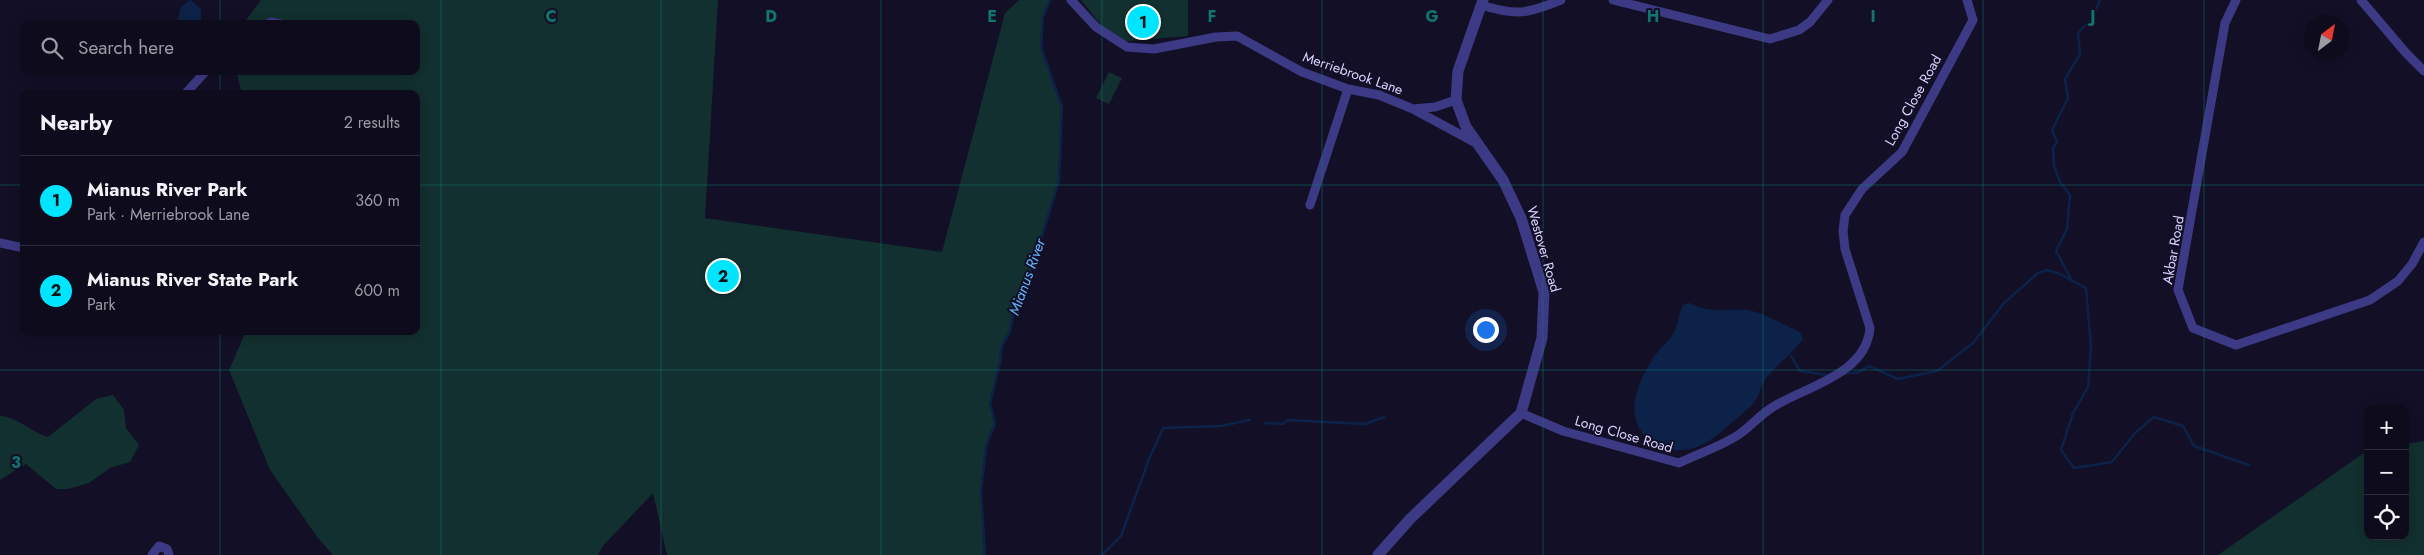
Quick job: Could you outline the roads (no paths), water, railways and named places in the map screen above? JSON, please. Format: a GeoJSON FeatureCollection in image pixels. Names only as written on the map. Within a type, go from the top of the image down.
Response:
{"type":"FeatureCollection","features":[{"type":"Feature","properties":{"kind":"street","name":"Merriebrook Lane"},"geometry":{"type":"LineString","coordinates":[[1071,0],[1096,28],[1127,47],[1154,49],[1216,37],[1238,36],[1302,72],[1348,89],[1379,95],[1413,109],[1474,142]]}},
{"type":"Feature","properties":{"kind":"street"},"geometry":{"type":"LineString","coordinates":[[1482,2],[1507,13],[1519,13],[1529,12],[1561,0]]}},
{"type":"Feature","properties":{"kind":"street"},"geometry":{"type":"LineString","coordinates":[[1613,0],[1770,39],[1799,30],[1810,22],[1828,0]]}},
{"type":"Feature","properties":{"kind":"street","name":"Long Close Road"},"geometry":{"type":"LineString","coordinates":[[1521,413],[1563,431],[1678,463],[1740,434],[1772,407],[1826,381],[1846,368],[1856,358],[1869,338],[1870,328],[1845,249],[1843,231],[1845,215],[1862,189],[1902,152],[1973,20],[1967,0]]}},
{"type":"Feature","properties":{"kind":"street","name":"Akbar Road"},"geometry":{"type":"LineString","coordinates":[[2236,0],[2225,23],[2178,290],[2193,328],[2236,345],[2370,300],[2398,281],[2412,264],[2424,242]]}},
{"type":"Feature","properties":{"kind":"street"},"geometry":{"type":"LineString","coordinates":[[2361,0],[2406,53],[2424,71]]}},
{"type":"Feature","properties":{"kind":"street","name":"Westover Road"},"geometry":{"type":"LineString","coordinates":[[1482,2],[1458,71],[1456,100],[1461,116],[1474,142],[1503,180],[1514,198],[1544,292],[1542,338],[1521,413]]}},
{"type":"Feature","properties":{"kind":"street"},"geometry":{"type":"LineString","coordinates":[[189,90],[202,75]]}},
{"type":"Feature","properties":{"kind":"street"},"geometry":{"type":"LineString","coordinates":[[1310,205],[1348,89]]}},
{"type":"Feature","properties":{"kind":"street","name":"Merriebrook Lane"},"geometry":{"type":"LineString","coordinates":[[1413,109],[1435,107],[1456,100]]}},
{"type":"Feature","properties":{"kind":"street"},"geometry":{"type":"LineString","coordinates":[[0,243],[20,247]]}},
{"type":"Feature","properties":{"kind":"street"},"geometry":{"type":"LineString","coordinates":[[1378,555],[1410,519],[1521,413]]}},
{"type":"Feature","properties":{"kind":"street"},"geometry":{"type":"LineString","coordinates":[[152,555],[159,546],[167,549],[169,555]]}},
{"type":"Feature","properties":{"kind":"water"},"geometry":{"type":"Polygon","coordinates":[[[191,0],[201,9],[201,20],[178,20],[180,9],[191,0]]]}},
{"type":"Feature","properties":{"kind":"water"},"geometry":{"type":"Polygon","coordinates":[[[1690,303],[1704,308],[1747,310],[1759,313],[1800,332],[1803,339],[1765,380],[1757,398],[1747,410],[1709,441],[1691,449],[1681,450],[1660,446],[1649,440],[1641,432],[1636,421],[1634,404],[1638,388],[1646,370],[1673,333],[1683,305],[1690,303]]]}},
{"type":"Feature","properties":{"kind":"waterway","name":"Mianus River"},"geometry":{"type":"LineString","coordinates":[[985,555],[981,491],[986,446],[995,423],[990,403],[1002,345],[1010,332],[1014,308],[1022,299],[1059,181],[1062,107],[1041,47],[1043,17],[1050,0]]}},
{"type":"Feature","properties":{"kind":"waterway"},"geometry":{"type":"LineString","coordinates":[[2071,279],[2056,251],[2067,229],[2070,195],[2060,182],[2054,166],[2053,148],[2057,142],[2052,130],[2068,98],[2065,79],[2080,54],[2078,33],[2092,18],[2100,0]]}},
{"type":"Feature","properties":{"kind":"waterway"},"geometry":{"type":"LineString","coordinates":[[1847,373],[1857,373],[1869,366],[1898,379],[1937,371],[1973,343],[2004,303],[2038,273],[2047,270],[2060,274],[2086,288],[2091,347],[2088,387],[2073,413],[2061,450],[2074,468],[2112,462],[2135,433],[2154,417],[2183,426],[2194,446],[2249,465]]}},
{"type":"Feature","properties":{"kind":"waterway"},"geometry":{"type":"LineString","coordinates":[[1791,356],[1800,371],[1827,375]]}},
{"type":"Feature","properties":{"kind":"waterway"},"geometry":{"type":"LineString","coordinates":[[1265,423],[1283,424],[1288,420],[1365,424],[1384,417]]}},
{"type":"Feature","properties":{"kind":"waterway"},"geometry":{"type":"LineString","coordinates":[[1102,555],[1121,536],[1149,459],[1163,428],[1221,426],[1250,420]]}},
{"type":"Feature","properties":{"kind":"place","name":"Mianus River Park"},"geometry":{"type":"Point","coordinates":[1143,22]}},
{"type":"Feature","properties":{"kind":"place","name":"Mianus River State Park"},"geometry":{"type":"Point","coordinates":[723,276]}}]}
